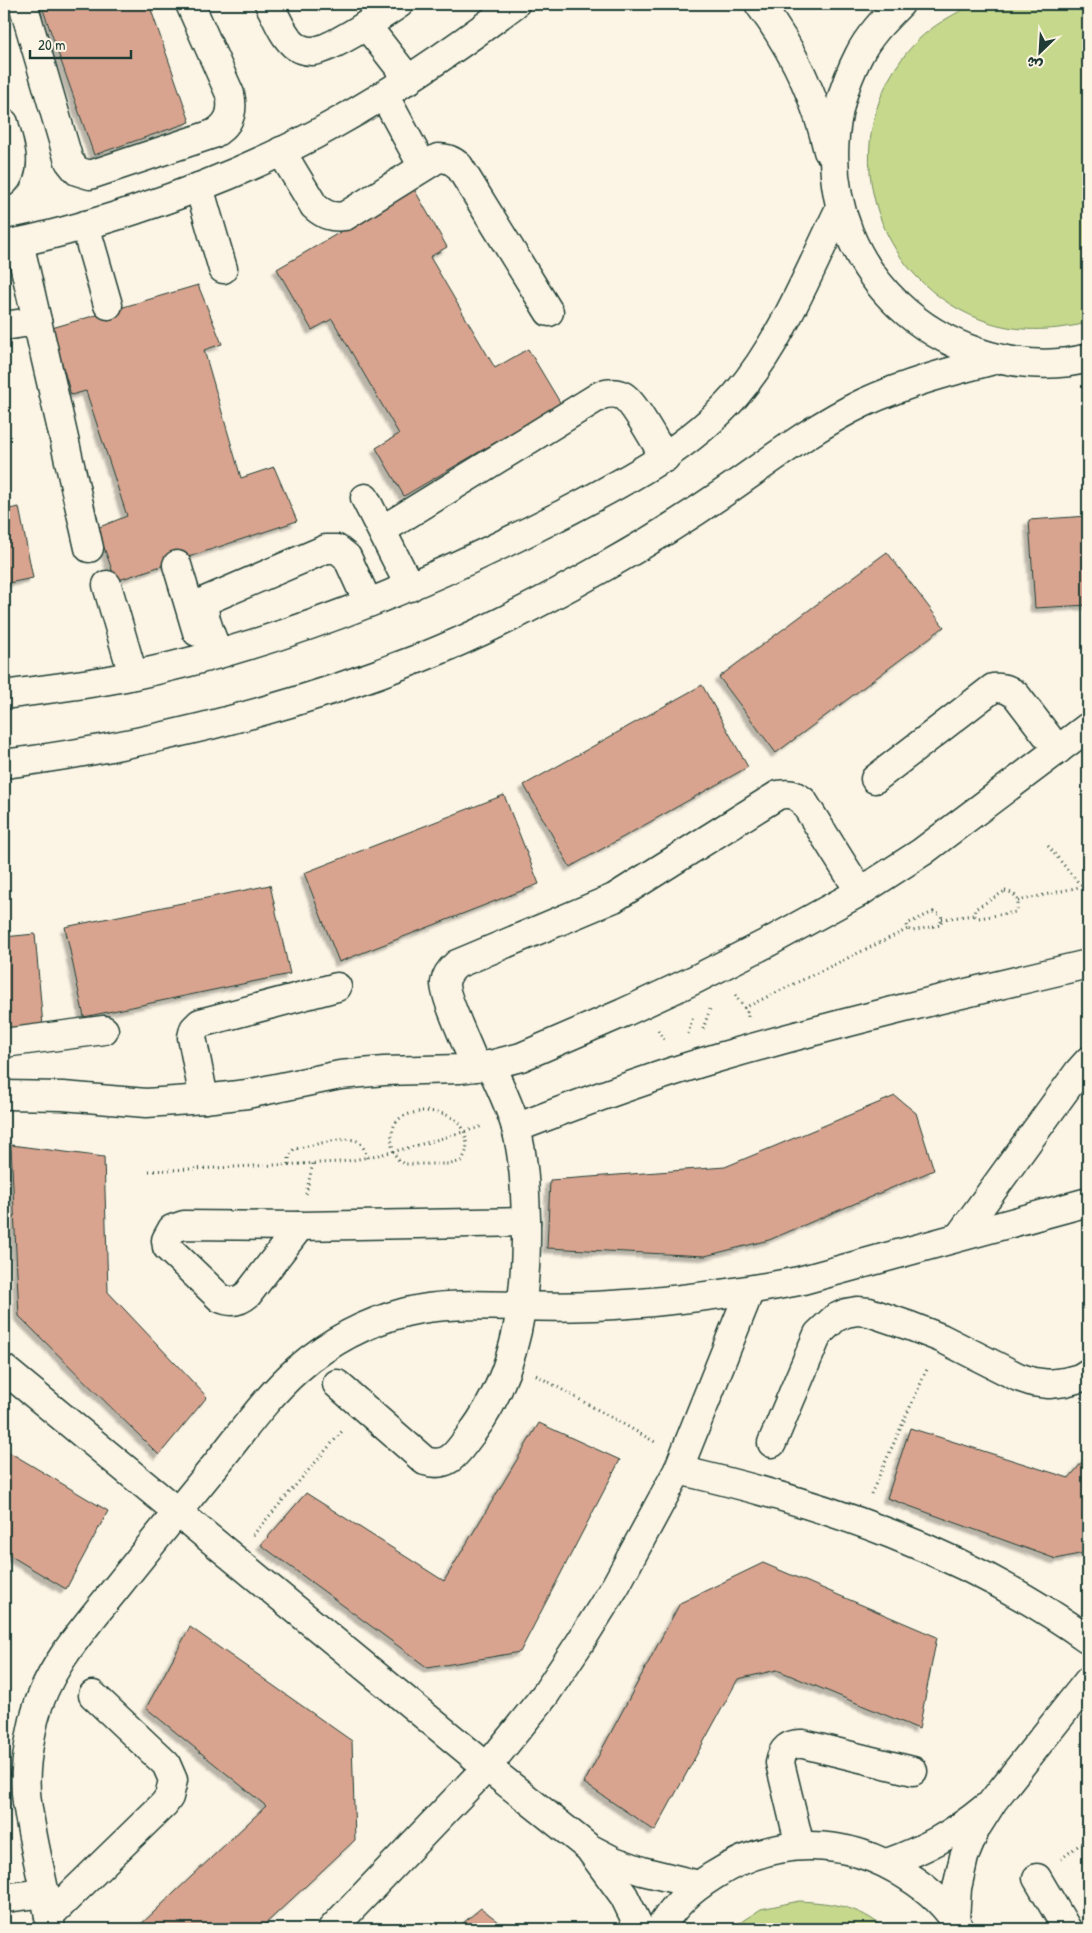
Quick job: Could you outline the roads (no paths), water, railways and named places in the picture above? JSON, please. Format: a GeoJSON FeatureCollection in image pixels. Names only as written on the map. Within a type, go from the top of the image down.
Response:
{"type":"FeatureCollection","features":[{"type":"Feature","properties":{"kind":"street"},"geometry":{"type":"LineString","coordinates":[[23,4],[69,161],[77,172],[90,175],[213,134],[228,122],[232,103],[230,94],[190,4]]}},
{"type":"Feature","properties":{"kind":"street"},"geometry":{"type":"LineString","coordinates":[[269,4],[293,44],[301,49],[311,51],[321,50],[399,4]]}},
{"type":"Feature","properties":{"kind":"street"},"geometry":{"type":"LineString","coordinates":[[89,548],[37,321],[11,244],[85,225],[173,197],[282,151],[336,124],[409,80],[515,4]]}},
{"type":"Feature","properties":{"kind":"street"},"geometry":{"type":"LineString","coordinates":[[760,4],[792,53],[810,90],[833,169],[840,208],[856,251],[882,289],[915,320],[954,344],[998,359],[1041,364],[1088,374]]}},
{"type":"Feature","properties":{"kind":"street"},"geometry":{"type":"LineString","coordinates":[[833,169],[835,130],[843,92],[858,56],[880,24],[900,4]]}},
{"type":"Feature","properties":{"kind":"street"},"geometry":{"type":"LineString","coordinates":[[366,25],[409,80]]}},
{"type":"Feature","properties":{"kind":"street"},"geometry":{"type":"LineString","coordinates":[[384,95],[423,167]]}},
{"type":"Feature","properties":{"kind":"street"},"geometry":{"type":"LineString","coordinates":[[4,123],[12,160],[11,170],[4,182]]}},
{"type":"Feature","properties":{"kind":"street"},"geometry":{"type":"LineString","coordinates":[[282,151],[314,206],[321,212],[336,217],[345,216],[438,158],[450,159],[459,166],[549,312]]}},
{"type":"Feature","properties":{"kind":"street"},"geometry":{"type":"LineString","coordinates":[[199,187],[224,269]]}},
{"type":"Feature","properties":{"kind":"street"},"geometry":{"type":"LineString","coordinates":[[4,695],[128,676],[204,658],[312,625],[405,589],[510,541],[665,458],[697,434],[736,395],[768,352],[840,208]]}},
{"type":"Feature","properties":{"kind":"street"},"geometry":{"type":"LineString","coordinates":[[85,225],[108,305]]}},
{"type":"Feature","properties":{"kind":"street"},"geometry":{"type":"LineString","coordinates":[[4,326],[37,321]]}},
{"type":"Feature","properties":{"kind":"street"},"geometry":{"type":"LineString","coordinates":[[1041,364],[1078,361],[1088,358]]}},
{"type":"Feature","properties":{"kind":"street"},"geometry":{"type":"LineString","coordinates":[[4,764],[93,750],[186,730],[344,685],[421,658],[547,599],[608,565],[669,529],[791,444],[863,403],[906,385],[998,359]]}},
{"type":"Feature","properties":{"kind":"street"},"geometry":{"type":"LineString","coordinates":[[382,530],[601,395],[608,393],[615,393],[628,400],[665,458]]}},
{"type":"Feature","properties":{"kind":"street"},"geometry":{"type":"LineString","coordinates":[[361,501],[382,530],[405,589],[361,501]]}},
{"type":"Feature","properties":{"kind":"street"},"geometry":{"type":"LineString","coordinates":[[204,658],[204,612],[207,600],[326,549],[337,549],[347,557],[368,603]]}},
{"type":"Feature","properties":{"kind":"street"},"geometry":{"type":"LineString","coordinates":[[169,568],[204,658]]}},
{"type":"Feature","properties":{"kind":"street"},"geometry":{"type":"LineString","coordinates":[[103,587],[128,676]]}},
{"type":"Feature","properties":{"kind":"street"},"geometry":{"type":"LineString","coordinates":[[875,779],[993,688],[1001,687],[1016,695],[1058,750]]}},
{"type":"Feature","properties":{"kind":"street"},"geometry":{"type":"LineString","coordinates":[[4,1095],[55,1096],[146,1103],[204,1099],[247,1094],[340,1075],[384,1071],[460,1069],[483,1066],[528,1054],[623,1013],[768,943],[860,892],[922,852],[1088,727]]}},
{"type":"Feature","properties":{"kind":"street"},"geometry":{"type":"LineString","coordinates":[[336,1384],[425,1461],[434,1464],[443,1463],[451,1459],[485,1415],[499,1388],[510,1360],[517,1334],[525,1278],[526,1222],[523,1159],[506,1096],[483,1066],[445,990],[447,976],[451,969],[457,964],[614,898],[778,795],[787,793],[796,795],[803,801],[860,892]]}},
{"type":"Feature","properties":{"kind":"street"},"geometry":{"type":"LineString","coordinates":[[514,1123],[720,1057],[958,994],[1085,971]]}},
{"type":"Feature","properties":{"kind":"street"},"geometry":{"type":"LineString","coordinates":[[204,1099],[192,1037],[194,1029],[200,1023],[337,987]]}},
{"type":"Feature","properties":{"kind":"street"},"geometry":{"type":"LineString","coordinates":[[4,1042],[104,1030]]}},
{"type":"Feature","properties":{"kind":"street"},"geometry":{"type":"LineString","coordinates":[[960,1235],[1073,1078],[1088,1061]]}},
{"type":"Feature","properties":{"kind":"street"},"geometry":{"type":"LineString","coordinates":[[48,1913],[26,1800],[26,1772],[29,1743],[35,1716],[49,1681],[74,1641],[177,1512],[286,1381],[322,1350],[349,1334],[378,1321],[400,1314],[439,1306],[612,1304],[750,1290],[799,1281],[960,1235],[1088,1202]]}},
{"type":"Feature","properties":{"kind":"street"},"geometry":{"type":"LineString","coordinates":[[300,1226],[526,1222]]}},
{"type":"Feature","properties":{"kind":"street"},"geometry":{"type":"LineString","coordinates":[[332,1929],[487,1767],[545,1695],[581,1641],[616,1585],[681,1465],[750,1290]]}},
{"type":"Feature","properties":{"kind":"street"},"geometry":{"type":"LineString","coordinates":[[772,1443],[818,1334],[835,1318],[857,1311],[869,1312],[941,1338],[1018,1377],[1033,1382],[1049,1384],[1065,1382],[1080,1378],[1088,1373]]}},
{"type":"Feature","properties":{"kind":"street"},"geometry":{"type":"LineString","coordinates":[[4,1369],[487,1767],[589,1848],[614,1861],[642,1872],[699,1885]]}},
{"type":"Feature","properties":{"kind":"street"},"geometry":{"type":"LineString","coordinates":[[681,1465],[799,1501],[912,1542],[964,1565],[1014,1591],[1088,1638]]}},
{"type":"Feature","properties":{"kind":"street"},"geometry":{"type":"LineString","coordinates":[[958,1924],[956,1888],[964,1858],[976,1828],[993,1801],[1088,1682]]}},
{"type":"Feature","properties":{"kind":"street"},"geometry":{"type":"LineString","coordinates":[[48,1913],[164,1804],[172,1788],[173,1780],[166,1764],[94,1695]]}},
{"type":"Feature","properties":{"kind":"street"},"geometry":{"type":"LineString","coordinates":[[800,1846],[780,1763],[781,1754],[787,1748],[794,1744],[803,1744],[912,1771]]}},
{"type":"Feature","properties":{"kind":"street"},"geometry":{"type":"LineString","coordinates":[[887,1863],[916,1852],[944,1838],[970,1821],[993,1801]]}},
{"type":"Feature","properties":{"kind":"street"},"geometry":{"type":"LineString","coordinates":[[660,1929],[679,1904],[699,1885],[730,1865],[764,1852],[800,1846],[845,1849],[887,1863],[925,1887],[958,1924]]}},
{"type":"Feature","properties":{"kind":"street"},"geometry":{"type":"LineString","coordinates":[[589,1848],[624,1896],[640,1929]]}},
{"type":"Feature","properties":{"kind":"street"},"geometry":{"type":"LineString","coordinates":[[1037,1878],[1067,1929]]}},
{"type":"Feature","properties":{"kind":"street"},"geometry":{"type":"LineString","coordinates":[[4,1898],[48,1913]]}}]}
